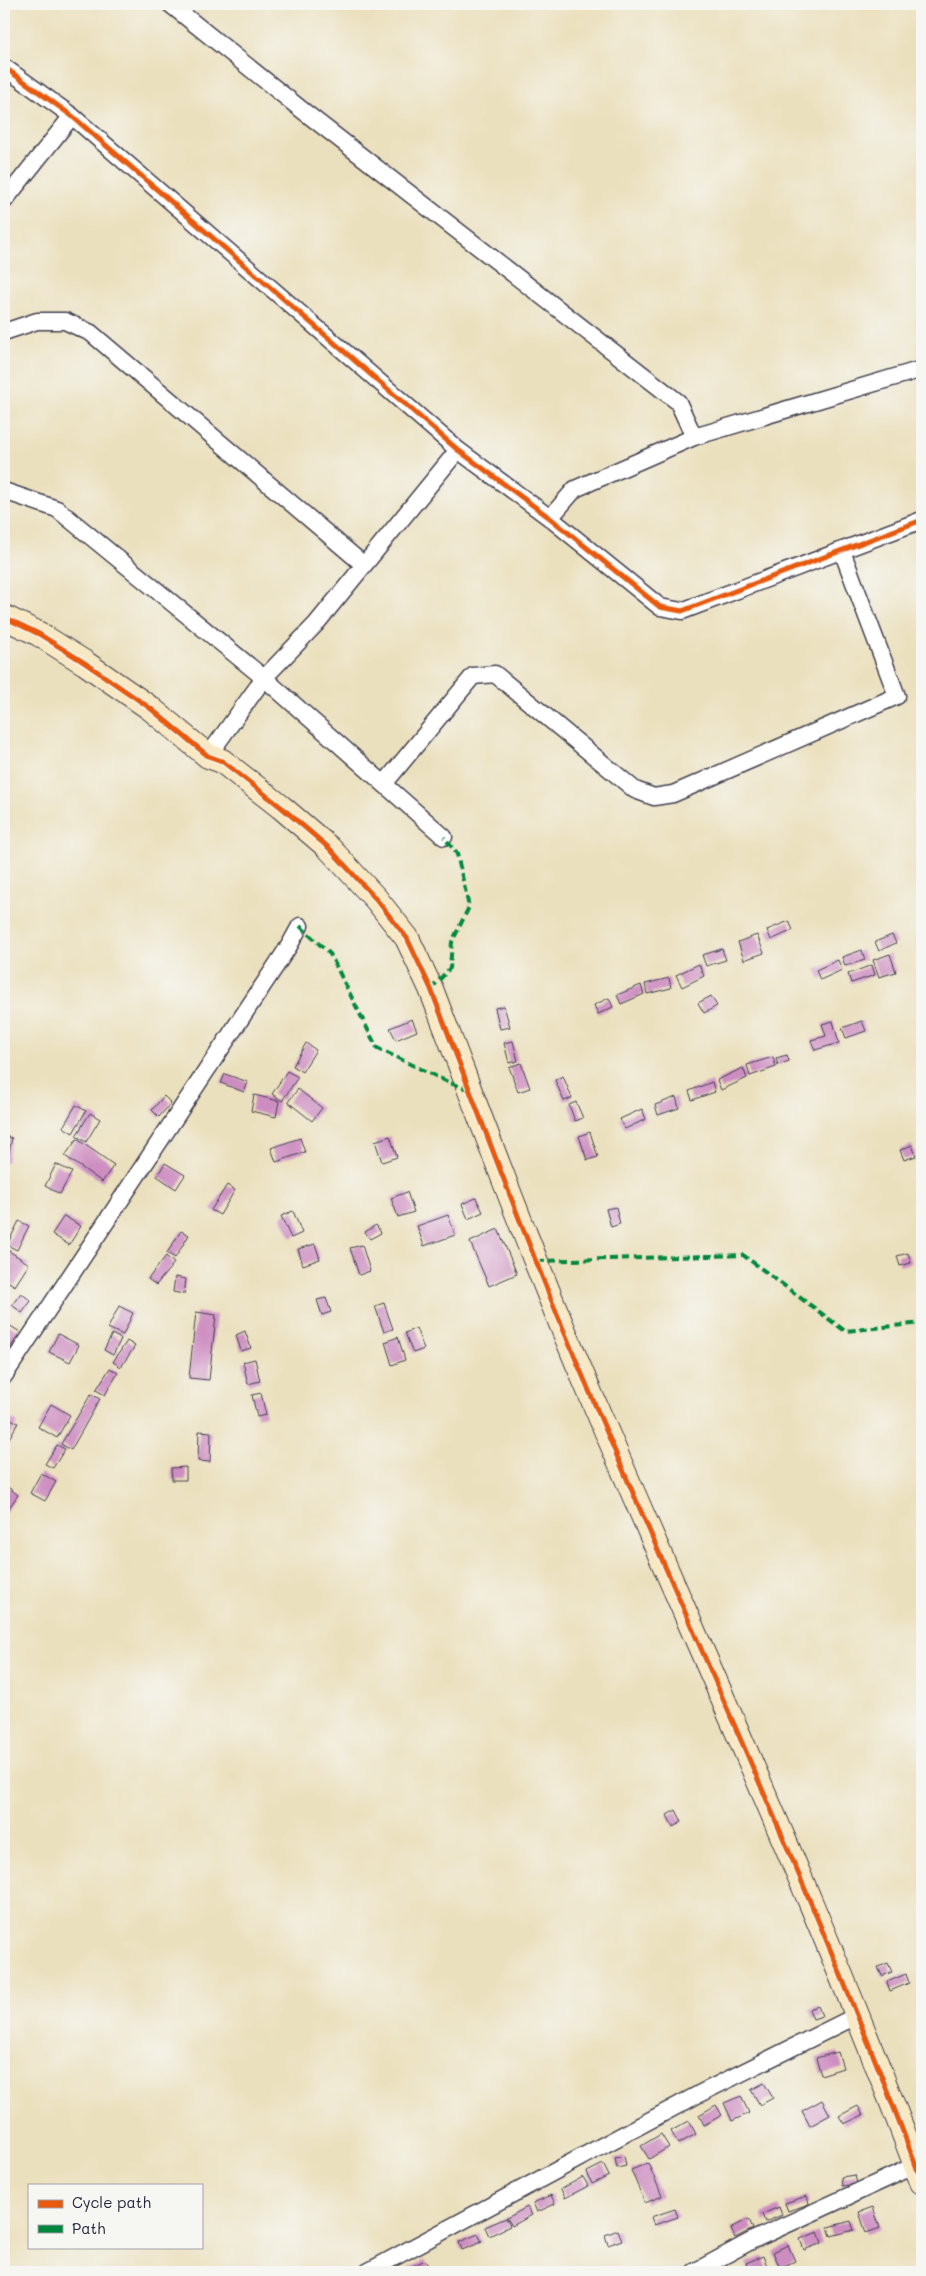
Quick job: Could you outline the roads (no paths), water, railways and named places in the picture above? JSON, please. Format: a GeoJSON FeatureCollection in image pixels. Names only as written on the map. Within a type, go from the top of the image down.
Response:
{"type":"FeatureCollection","features":[{"type":"Feature","properties":{"kind":"street"},"geometry":{"type":"LineString","coordinates":[[170,4],[310,116],[678,402],[694,437]]}},
{"type":"Feature","properties":{"kind":"street"},"geometry":{"type":"LineString","coordinates":[[4,67],[72,116],[458,450],[550,518],[660,607],[682,611],[922,520]]}},
{"type":"Feature","properties":{"kind":"street"},"geometry":{"type":"LineString","coordinates":[[4,201],[72,116]]}},
{"type":"Feature","properties":{"kind":"street"},"geometry":{"type":"LineString","coordinates":[[4,332],[37,321],[65,321],[91,333],[364,565]]}},
{"type":"Feature","properties":{"kind":"street"},"geometry":{"type":"LineString","coordinates":[[550,518],[575,489],[694,437],[922,369]]}},
{"type":"Feature","properties":{"kind":"street"},"geometry":{"type":"LineString","coordinates":[[208,756],[264,678],[316,624],[458,450]]}},
{"type":"Feature","properties":{"kind":"street"},"geometry":{"type":"LineString","coordinates":[[4,491],[57,509],[264,678],[444,837]]}},
{"type":"Feature","properties":{"kind":"street"},"geometry":{"type":"LineString","coordinates":[[384,784],[473,676],[495,674],[635,790],[654,797],[673,794],[897,696],[842,551]]}},
{"type":"Feature","properties":{"kind":"street"},"geometry":{"type":"LineString","coordinates":[[4,617],[39,634],[150,708],[208,756],[222,761],[329,848],[376,899],[406,938],[431,989],[589,1391],[757,1773],[858,2015],[919,2174],[753,2240],[694,2272]]}},
{"type":"Feature","properties":{"kind":"street"},"geometry":{"type":"LineString","coordinates":[[4,1376],[290,946],[300,926]]}},
{"type":"Feature","properties":{"kind":"street"},"geometry":{"type":"LineString","coordinates":[[367,2272],[699,2094],[858,2015]]}}]}
